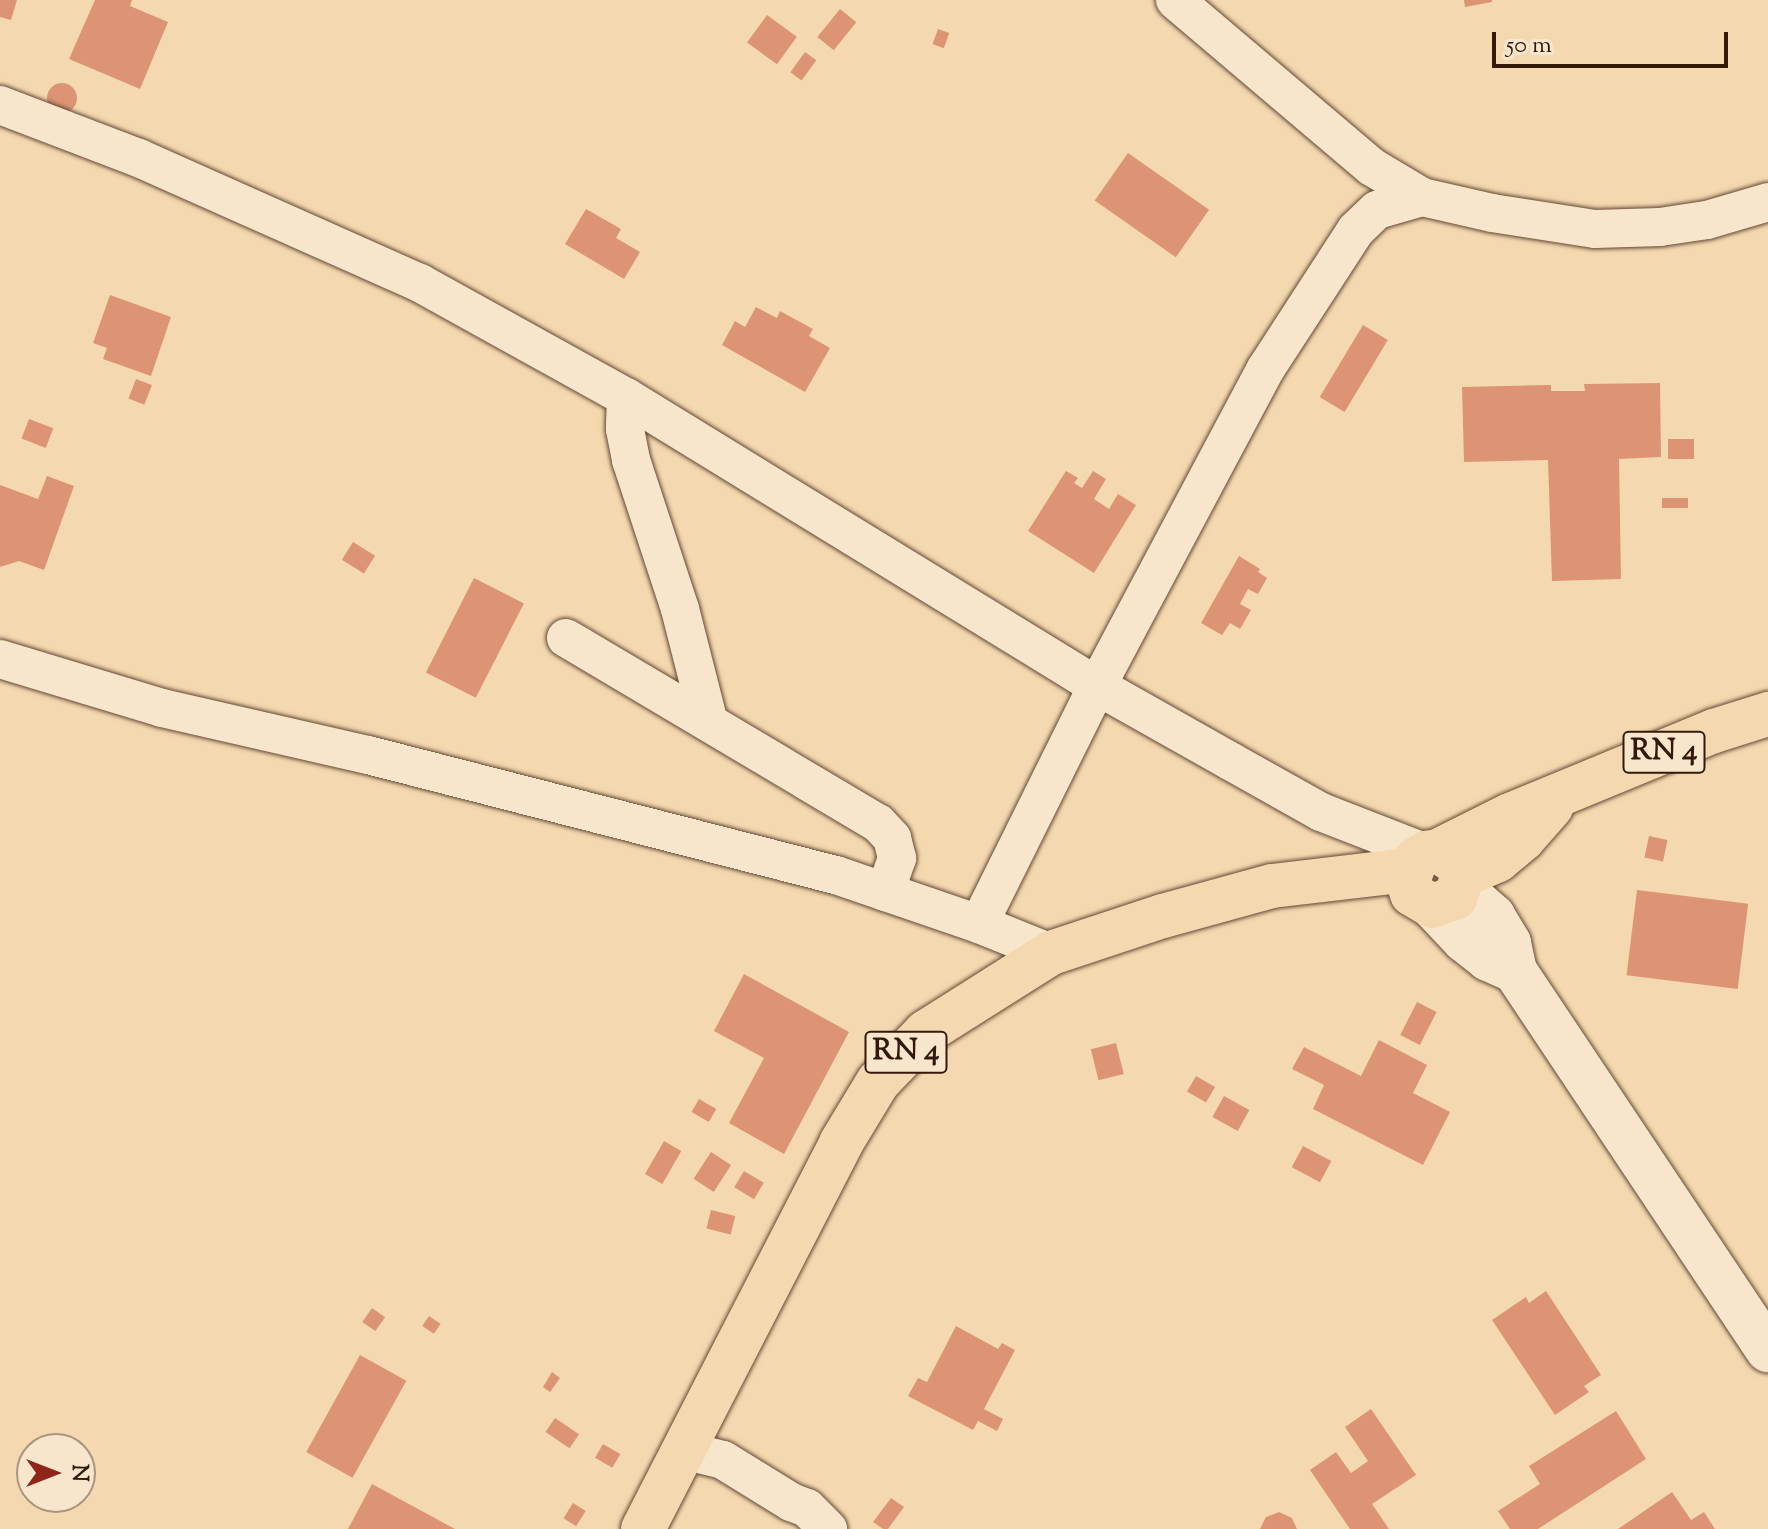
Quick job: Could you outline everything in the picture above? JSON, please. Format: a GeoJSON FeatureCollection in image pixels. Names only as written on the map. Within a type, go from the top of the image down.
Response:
{"type":"FeatureCollection","features":[{"type":"Feature","properties":{"kind":"highway","name":"RN 4"},"geometry":{"type":"LineString","coordinates":[[643,1529],[841,1143],[878,1082],[926,1032],[1051,953],[1163,916],[1272,886],[1438,874],[1498,860],[1523,839],[1561,795],[1714,731],[1768,714]]}},
{"type":"Feature","properties":{"kind":"street"},"geometry":{"type":"LineString","coordinates":[[1175,0],[1372,167],[1422,197],[1492,213],[1595,229],[1660,227],[1707,220],[1768,202]]}},
{"type":"Feature","properties":{"kind":"street"},"geometry":{"type":"LineString","coordinates":[[0,105],[139,158],[420,283],[626,397],[1097,686],[1438,874],[1464,940],[1488,959],[1515,971],[1768,1350]]}},
{"type":"Feature","properties":{"kind":"street"},"geometry":{"type":"LineString","coordinates":[[1372,167],[1377,210]]}},
{"type":"Feature","properties":{"kind":"street"},"geometry":{"type":"LineString","coordinates":[[979,924],[1097,686],[1265,370],[1342,247],[1377,210],[1422,197]]}},
{"type":"Feature","properties":{"kind":"street"},"geometry":{"type":"LineString","coordinates":[[626,397],[625,429],[631,460],[680,609],[708,719]]}},
{"type":"Feature","properties":{"kind":"street"},"geometry":{"type":"LineString","coordinates":[[566,638],[708,719],[773,762],[878,823],[892,838],[897,858],[885,892]]}},
{"type":"Feature","properties":{"kind":"street"},"geometry":{"type":"LineString","coordinates":[[0,659],[162,708],[368,755],[836,875],[979,924],[1051,953]]}},
{"type":"Feature","properties":{"kind":"street"},"geometry":{"type":"LineString","coordinates":[[683,1450],[723,1460],[791,1502],[807,1508],[828,1529]]}},
{"type":"Feature","properties":{"kind":"building"},"geometry":{"type":"Polygon","coordinates":[[[0,0],[17,0],[11,20],[0,17],[0,0]]]}},
{"type":"Feature","properties":{"kind":"building"},"geometry":{"type":"Polygon","coordinates":[[[95,0],[132,0],[130,6],[168,22],[140,89],[69,59],[95,0]]]}},
{"type":"Feature","properties":{"kind":"building"},"geometry":{"type":"Polygon","coordinates":[[[1464,0],[1492,0],[1492,2],[1465,7],[1464,0]]]}},
{"type":"Feature","properties":{"kind":"building"},"geometry":{"type":"Polygon","coordinates":[[[840,9],[856,22],[834,50],[817,37],[840,9]]]}},
{"type":"Feature","properties":{"kind":"building"},"geometry":{"type":"Polygon","coordinates":[[[767,15],[797,37],[777,64],[747,43],[767,15]]]}},
{"type":"Feature","properties":{"kind":"building"},"geometry":{"type":"Polygon","coordinates":[[[938,29],[949,33],[944,48],[933,44],[938,29]]]}},
{"type":"Feature","properties":{"kind":"building"},"geometry":{"type":"Polygon","coordinates":[[[805,52],[816,60],[802,80],[790,72],[805,52]]]}},
{"type":"Feature","properties":{"kind":"building"},"geometry":{"type":"Polygon","coordinates":[[[62,83],[73,87],[77,98],[73,109],[62,113],[51,109],[47,98],[51,87],[62,83]]]}},
{"type":"Feature","properties":{"kind":"building"},"geometry":{"type":"Polygon","coordinates":[[[1128,153],[1209,210],[1176,257],[1095,201],[1128,153]]]}},
{"type":"Feature","properties":{"kind":"building"},"geometry":{"type":"Polygon","coordinates":[[[586,209],[621,229],[616,238],[640,252],[624,279],[565,244],[586,209]]]}},
{"type":"Feature","properties":{"kind":"building"},"geometry":{"type":"Polygon","coordinates":[[[110,295],[171,317],[151,376],[103,359],[107,348],[93,343],[110,295]]]}},
{"type":"Feature","properties":{"kind":"building"},"geometry":{"type":"Polygon","coordinates":[[[756,307],[777,318],[780,311],[813,329],[809,336],[830,348],[805,392],[722,345],[735,321],[745,327],[756,307]]]}},
{"type":"Feature","properties":{"kind":"building"},"geometry":{"type":"Polygon","coordinates":[[[1363,325],[1388,340],[1345,412],[1320,397],[1363,325]]]}},
{"type":"Feature","properties":{"kind":"building"},"geometry":{"type":"Polygon","coordinates":[[[136,379],[152,385],[144,405],[128,399],[136,379]]]}},
{"type":"Feature","properties":{"kind":"building"},"geometry":{"type":"Polygon","coordinates":[[[1660,383],[1661,457],[1619,459],[1621,579],[1552,581],[1548,460],[1464,462],[1462,387],[1551,385],[1551,391],[1585,391],[1584,384],[1660,383]]]}},
{"type":"Feature","properties":{"kind":"building"},"geometry":{"type":"Polygon","coordinates":[[[29,419],[53,428],[46,448],[21,439],[29,419]]]}},
{"type":"Feature","properties":{"kind":"building"},"geometry":{"type":"Polygon","coordinates":[[[1668,439],[1694,439],[1694,459],[1668,459],[1668,439]]]}},
{"type":"Feature","properties":{"kind":"building"},"geometry":{"type":"Polygon","coordinates":[[[1066,471],[1078,478],[1074,483],[1082,488],[1093,471],[1106,479],[1094,499],[1109,509],[1118,494],[1136,505],[1094,573],[1028,531],[1066,471]]]}},
{"type":"Feature","properties":{"kind":"building"},"geometry":{"type":"Polygon","coordinates":[[[47,476],[74,486],[44,570],[19,561],[0,567],[0,485],[38,499],[47,476]]]}},
{"type":"Feature","properties":{"kind":"building"},"geometry":{"type":"Polygon","coordinates":[[[1662,498],[1688,498],[1688,508],[1662,508],[1662,498]]]}},
{"type":"Feature","properties":{"kind":"building"},"geometry":{"type":"Polygon","coordinates":[[[353,542],[375,556],[364,574],[342,560],[353,542]]]}},
{"type":"Feature","properties":{"kind":"building"},"geometry":{"type":"Polygon","coordinates":[[[1239,556],[1260,569],[1258,572],[1267,578],[1258,594],[1248,589],[1240,604],[1251,610],[1240,629],[1230,623],[1222,635],[1201,623],[1239,556]]]}},
{"type":"Feature","properties":{"kind":"building"},"geometry":{"type":"Polygon","coordinates":[[[474,578],[524,603],[476,698],[426,672],[474,578]]]}},
{"type":"Feature","properties":{"kind":"building"},"geometry":{"type":"Polygon","coordinates":[[[1649,836],[1668,840],[1663,861],[1644,858],[1649,836]]]}},
{"type":"Feature","properties":{"kind":"building"},"geometry":{"type":"Polygon","coordinates":[[[1637,890],[1748,904],[1738,989],[1627,975],[1637,890]]]}},
{"type":"Feature","properties":{"kind":"building"},"geometry":{"type":"Polygon","coordinates":[[[744,974],[849,1032],[784,1154],[729,1123],[764,1058],[714,1031],[744,974]]]}},
{"type":"Feature","properties":{"kind":"building"},"geometry":{"type":"Polygon","coordinates":[[[1417,1002],[1437,1012],[1420,1045],[1400,1035],[1417,1002]]]}},
{"type":"Feature","properties":{"kind":"building"},"geometry":{"type":"Polygon","coordinates":[[[1379,1040],[1427,1065],[1413,1093],[1450,1112],[1423,1165],[1313,1109],[1324,1085],[1292,1069],[1304,1047],[1361,1076],[1379,1040]]]}},
{"type":"Feature","properties":{"kind":"building"},"geometry":{"type":"Polygon","coordinates":[[[1116,1043],[1124,1074],[1099,1080],[1091,1049],[1116,1043]]]}},
{"type":"Feature","properties":{"kind":"building"},"geometry":{"type":"Polygon","coordinates":[[[1196,1076],[1215,1087],[1206,1103],[1187,1092],[1196,1076]]]}},
{"type":"Feature","properties":{"kind":"building"},"geometry":{"type":"Polygon","coordinates":[[[1224,1096],[1249,1110],[1238,1131],[1212,1117],[1224,1096]]]}},
{"type":"Feature","properties":{"kind":"building"},"geometry":{"type":"Polygon","coordinates":[[[699,1099],[716,1109],[709,1122],[692,1112],[699,1099]]]}},
{"type":"Feature","properties":{"kind":"building"},"geometry":{"type":"Polygon","coordinates":[[[664,1141],[681,1151],[662,1184],[645,1174],[664,1141]]]}},
{"type":"Feature","properties":{"kind":"building"},"geometry":{"type":"Polygon","coordinates":[[[1303,1146],[1331,1161],[1320,1182],[1292,1167],[1303,1146]]]}},
{"type":"Feature","properties":{"kind":"building"},"geometry":{"type":"Polygon","coordinates":[[[711,1152],[731,1165],[714,1192],[694,1179],[711,1152]]]}},
{"type":"Feature","properties":{"kind":"building"},"geometry":{"type":"Polygon","coordinates":[[[744,1171],[764,1183],[754,1199],[734,1187],[744,1171]]]}},
{"type":"Feature","properties":{"kind":"building"},"geometry":{"type":"Polygon","coordinates":[[[711,1210],[735,1216],[731,1234],[706,1228],[711,1210]]]}},
{"type":"Feature","properties":{"kind":"building"},"geometry":{"type":"Polygon","coordinates":[[[1546,1291],[1601,1375],[1584,1386],[1589,1392],[1555,1415],[1492,1320],[1526,1297],[1529,1303],[1546,1291]]]}},
{"type":"Feature","properties":{"kind":"building"},"geometry":{"type":"Polygon","coordinates":[[[372,1308],[385,1317],[375,1331],[362,1322],[372,1308]]]}},
{"type":"Feature","properties":{"kind":"building"},"geometry":{"type":"Polygon","coordinates":[[[429,1316],[441,1324],[434,1334],[422,1326],[429,1316]]]}},
{"type":"Feature","properties":{"kind":"building"},"geometry":{"type":"Polygon","coordinates":[[[956,1326],[998,1349],[1002,1343],[1015,1350],[984,1409],[1003,1419],[997,1431],[978,1421],[973,1430],[908,1396],[918,1378],[927,1382],[956,1326]]]}},
{"type":"Feature","properties":{"kind":"building"},"geometry":{"type":"Polygon","coordinates":[[[360,1355],[406,1381],[353,1478],[306,1452],[360,1355]]]}},
{"type":"Feature","properties":{"kind":"building"},"geometry":{"type":"Polygon","coordinates":[[[552,1372],[560,1378],[550,1392],[543,1387],[552,1372]]]}},
{"type":"Feature","properties":{"kind":"building"},"geometry":{"type":"Polygon","coordinates":[[[1371,1409],[1416,1475],[1372,1504],[1389,1529],[1350,1529],[1310,1470],[1336,1452],[1351,1473],[1368,1461],[1345,1427],[1371,1409]]]}},
{"type":"Feature","properties":{"kind":"building"},"geometry":{"type":"Polygon","coordinates":[[[1616,1411],[1646,1459],[1538,1529],[1510,1529],[1498,1511],[1540,1484],[1529,1466],[1616,1411]]]}},
{"type":"Feature","properties":{"kind":"building"},"geometry":{"type":"Polygon","coordinates":[[[555,1418],[579,1434],[570,1448],[545,1432],[555,1418]]]}},
{"type":"Feature","properties":{"kind":"building"},"geometry":{"type":"Polygon","coordinates":[[[603,1444],[620,1454],[612,1468],[595,1458],[603,1444]]]}},
{"type":"Feature","properties":{"kind":"building"},"geometry":{"type":"Polygon","coordinates":[[[372,1484],[455,1529],[348,1529],[372,1484]]]}},
{"type":"Feature","properties":{"kind":"building"},"geometry":{"type":"Polygon","coordinates":[[[1672,1492],[1691,1520],[1704,1512],[1715,1529],[1618,1529],[1672,1492]]]}},
{"type":"Feature","properties":{"kind":"building"},"geometry":{"type":"Polygon","coordinates":[[[891,1498],[904,1507],[888,1529],[883,1529],[873,1522],[891,1498]]]}},
{"type":"Feature","properties":{"kind":"building"},"geometry":{"type":"Polygon","coordinates":[[[573,1503],[586,1511],[576,1526],[563,1518],[573,1503]]]}},
{"type":"Feature","properties":{"kind":"building"},"geometry":{"type":"Polygon","coordinates":[[[1279,1512],[1292,1518],[1297,1529],[1260,1529],[1266,1517],[1279,1512]]]}}]}
